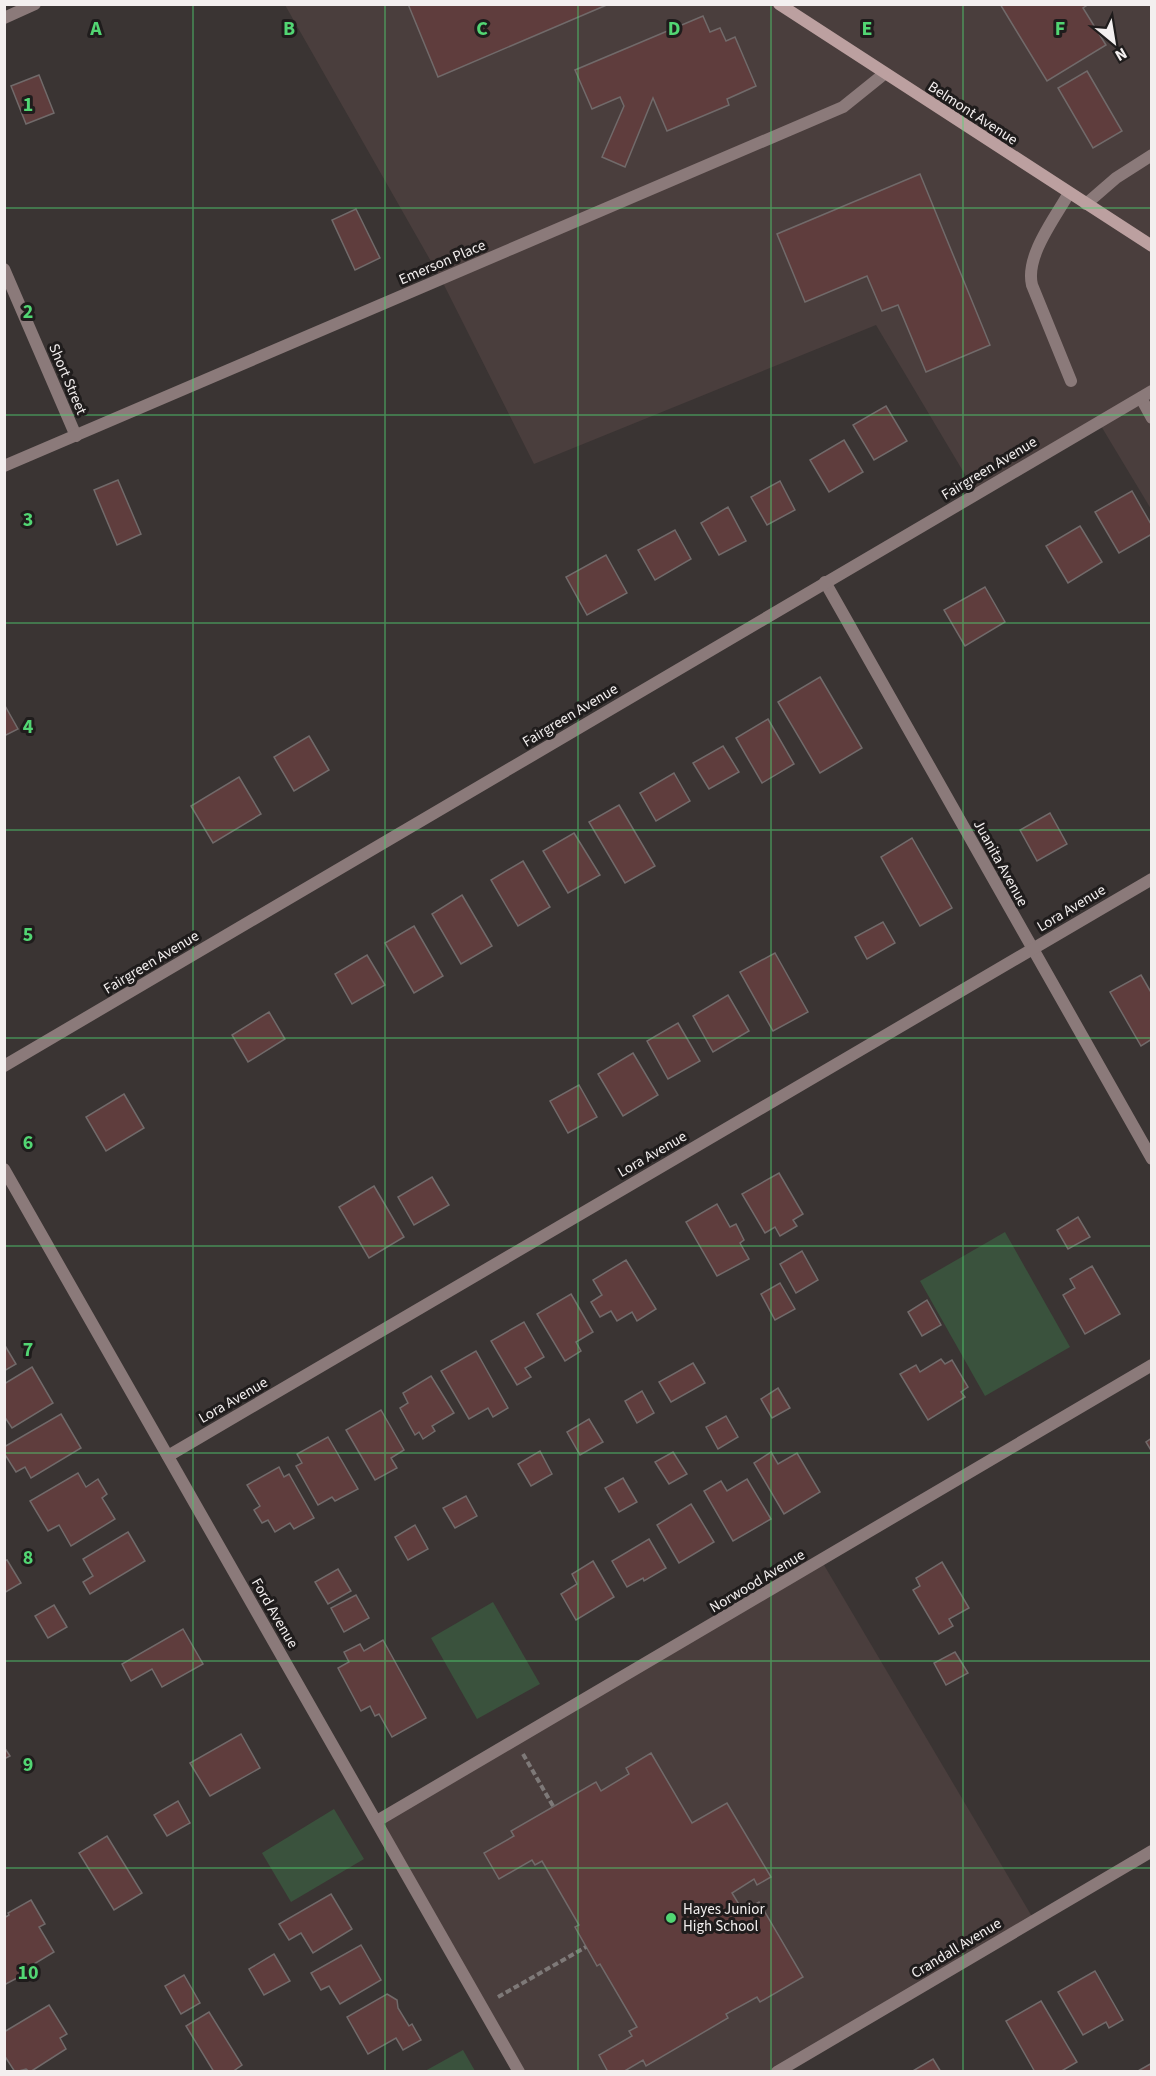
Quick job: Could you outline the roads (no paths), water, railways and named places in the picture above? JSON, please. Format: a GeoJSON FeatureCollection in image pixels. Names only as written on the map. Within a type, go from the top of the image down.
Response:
{"type":"FeatureCollection","features":[{"type":"Feature","properties":{"kind":"main road","name":"Belmont Avenue"},"geometry":{"type":"LineString","coordinates":[[779,4],[1152,246]]}},
{"type":"Feature","properties":{"kind":"street"},"geometry":{"type":"LineString","coordinates":[[4,18],[35,4]]}},
{"type":"Feature","properties":{"kind":"street","name":"Emerson Place"},"geometry":{"type":"LineString","coordinates":[[4,466],[843,107],[884,74]]}},
{"type":"Feature","properties":{"kind":"street"},"geometry":{"type":"LineString","coordinates":[[1086,204],[1116,178],[1152,155]]}},
{"type":"Feature","properties":{"kind":"street"},"geometry":{"type":"LineString","coordinates":[[1069,193],[1033,257],[1030,273],[1032,285],[1071,381]]}},
{"type":"Feature","properties":{"kind":"street","name":"Short Street"},"geometry":{"type":"LineString","coordinates":[[4,269],[76,436]]}},
{"type":"Feature","properties":{"kind":"street"},"geometry":{"type":"LineString","coordinates":[[1146,395],[1152,418]]}},
{"type":"Feature","properties":{"kind":"street","name":"Fairgreen Avenue"},"geometry":{"type":"LineString","coordinates":[[4,1066],[1098,421],[1146,395]]}},
{"type":"Feature","properties":{"kind":"street","name":"Juanita Avenue"},"geometry":{"type":"LineString","coordinates":[[825,582],[1152,1159]]}},
{"type":"Feature","properties":{"kind":"street","name":"Lora Avenue"},"geometry":{"type":"LineString","coordinates":[[168,1456],[1152,879]]}},
{"type":"Feature","properties":{"kind":"street","name":"Ford Avenue"},"geometry":{"type":"LineString","coordinates":[[4,1169],[519,2072]]}},
{"type":"Feature","properties":{"kind":"street","name":"Norwood Avenue"},"geometry":{"type":"LineString","coordinates":[[376,1821],[1152,1365]]}},
{"type":"Feature","properties":{"kind":"street","name":"Crandall Avenue"},"geometry":{"type":"LineString","coordinates":[[777,2072],[1152,1851]]}},
{"type":"Feature","properties":{"kind":"place","name":"Hayes Junior High School"},"geometry":{"type":"Point","coordinates":[671,1918]}}]}
